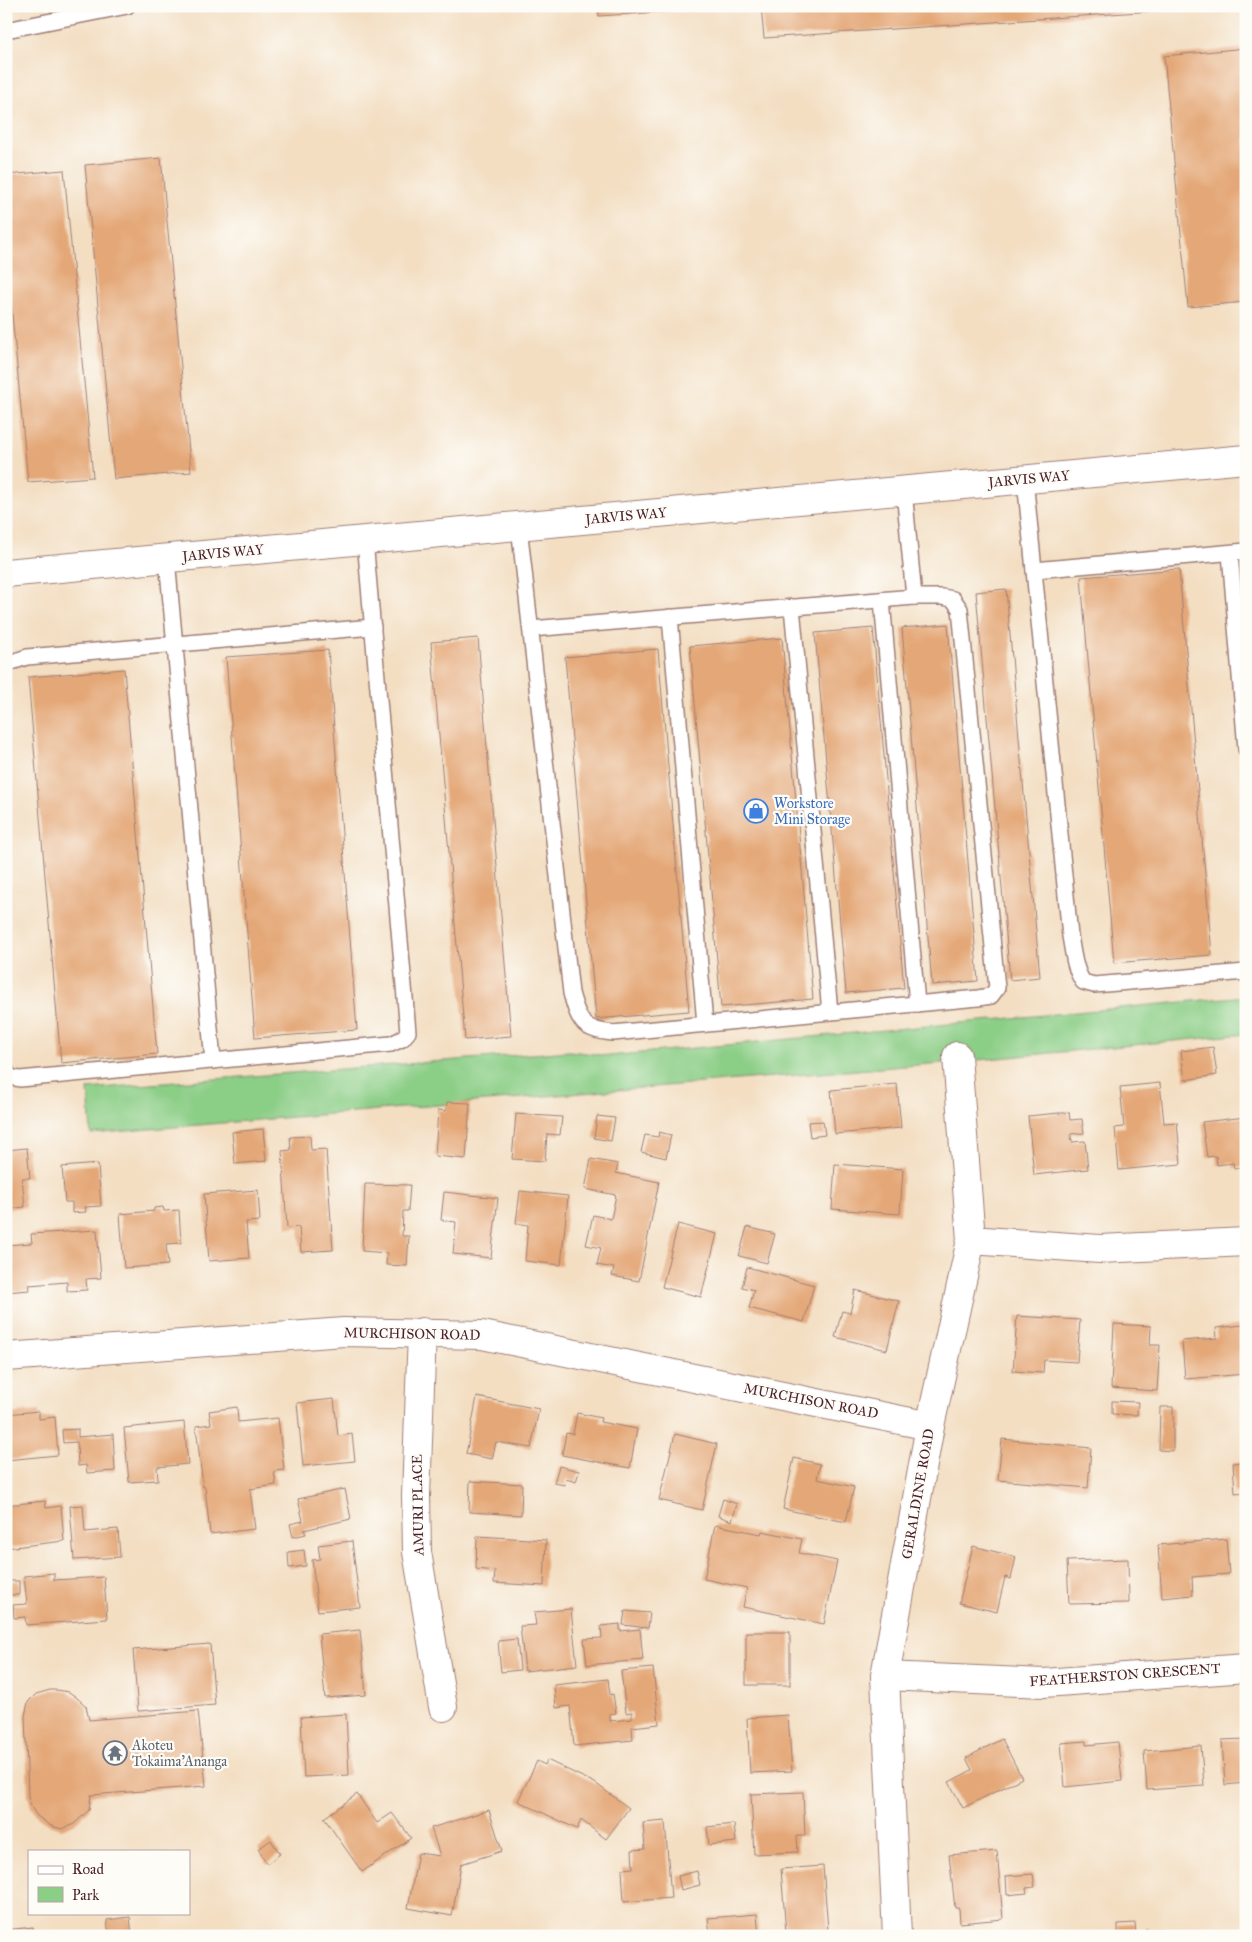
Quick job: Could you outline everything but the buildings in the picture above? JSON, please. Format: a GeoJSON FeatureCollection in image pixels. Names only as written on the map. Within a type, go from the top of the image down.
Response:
{"type":"FeatureCollection","features":[{"type":"Feature","properties":{"kind":"street","name":"JARVIS WAY"},"geometry":{"type":"LineString","coordinates":[[6,573],[1246,459]]}},
{"type":"Feature","properties":{"kind":"street","name":"GERALDINE ROAD"},"geometry":{"type":"LineString","coordinates":[[897,1936],[885,1676],[930,1426],[971,1240],[957,1056]]}},
{"type":"Feature","properties":{"kind":"street"},"geometry":{"type":"LineString","coordinates":[[971,1240],[1100,1249],[1246,1242]]}},
{"type":"Feature","properties":{"kind":"street","name":"MURCHISON ROAD"},"geometry":{"type":"LineString","coordinates":[[6,1357],[344,1332],[422,1332],[482,1335],[930,1426]]}},
{"type":"Feature","properties":{"kind":"street","name":"AMURI PLACE"},"geometry":{"type":"LineString","coordinates":[[422,1332],[416,1496],[417,1552],[443,1707]]}},
{"type":"Feature","properties":{"kind":"street","name":"FEATHERSTON CRESCENT"},"geometry":{"type":"LineString","coordinates":[[885,1676],[1044,1683],[1246,1668]]}},
{"type":"Feature","properties":{"kind":"lane"},"geometry":{"type":"LineString","coordinates":[[6,30],[127,6]]}},
{"type":"Feature","properties":{"kind":"lane"},"geometry":{"type":"LineString","coordinates":[[1025,479],[1070,936],[1075,964],[1080,978],[1083,982],[1094,985],[1246,972]]}},
{"type":"Feature","properties":{"kind":"lane"},"geometry":{"type":"LineString","coordinates":[[904,490],[914,597]]}},
{"type":"Feature","properties":{"kind":"lane"},"geometry":{"type":"LineString","coordinates":[[519,526],[571,993],[577,1014],[584,1026],[597,1032],[613,1033],[991,996],[997,988],[960,609],[953,599],[914,597],[531,629]]}},
{"type":"Feature","properties":{"kind":"lane"},"geometry":{"type":"LineString","coordinates":[[6,1071],[10,1077],[20,1079],[391,1044],[402,1039],[408,1032],[365,540]]}},
{"type":"Feature","properties":{"kind":"lane"},"geometry":{"type":"LineString","coordinates":[[1034,570],[1246,551]]}},
{"type":"Feature","properties":{"kind":"lane"},"geometry":{"type":"LineString","coordinates":[[1230,553],[1246,749]]}},
{"type":"Feature","properties":{"kind":"lane"},"geometry":{"type":"LineString","coordinates":[[167,558],[213,1061]]}},
{"type":"Feature","properties":{"kind":"lane"},"geometry":{"type":"LineString","coordinates":[[882,600],[917,1004]]}},
{"type":"Feature","properties":{"kind":"lane"},"geometry":{"type":"LineString","coordinates":[[792,607],[830,1012]]}},
{"type":"Feature","properties":{"kind":"lane"},"geometry":{"type":"LineString","coordinates":[[670,617],[705,1024]]}},
{"type":"Feature","properties":{"kind":"lane"},"geometry":{"type":"LineString","coordinates":[[6,664],[26,657],[175,646],[373,627]]}},
{"type":"Feature","properties":{"kind":"green space"},"geometry":{"type":"Polygon","coordinates":[[[1246,996],[1246,1034],[989,1059],[91,1134],[88,1089],[570,1051],[609,1056],[1246,996]]]}},
{"type":"Feature","properties":{"kind":"place","name":"Workstore Mini Storage"},"geometry":{"type":"Point","coordinates":[756,811]}},
{"type":"Feature","properties":{"kind":"place","name":"Akoteu Tokaima'Ananga"},"geometry":{"type":"Point","coordinates":[115,1753]}}]}
